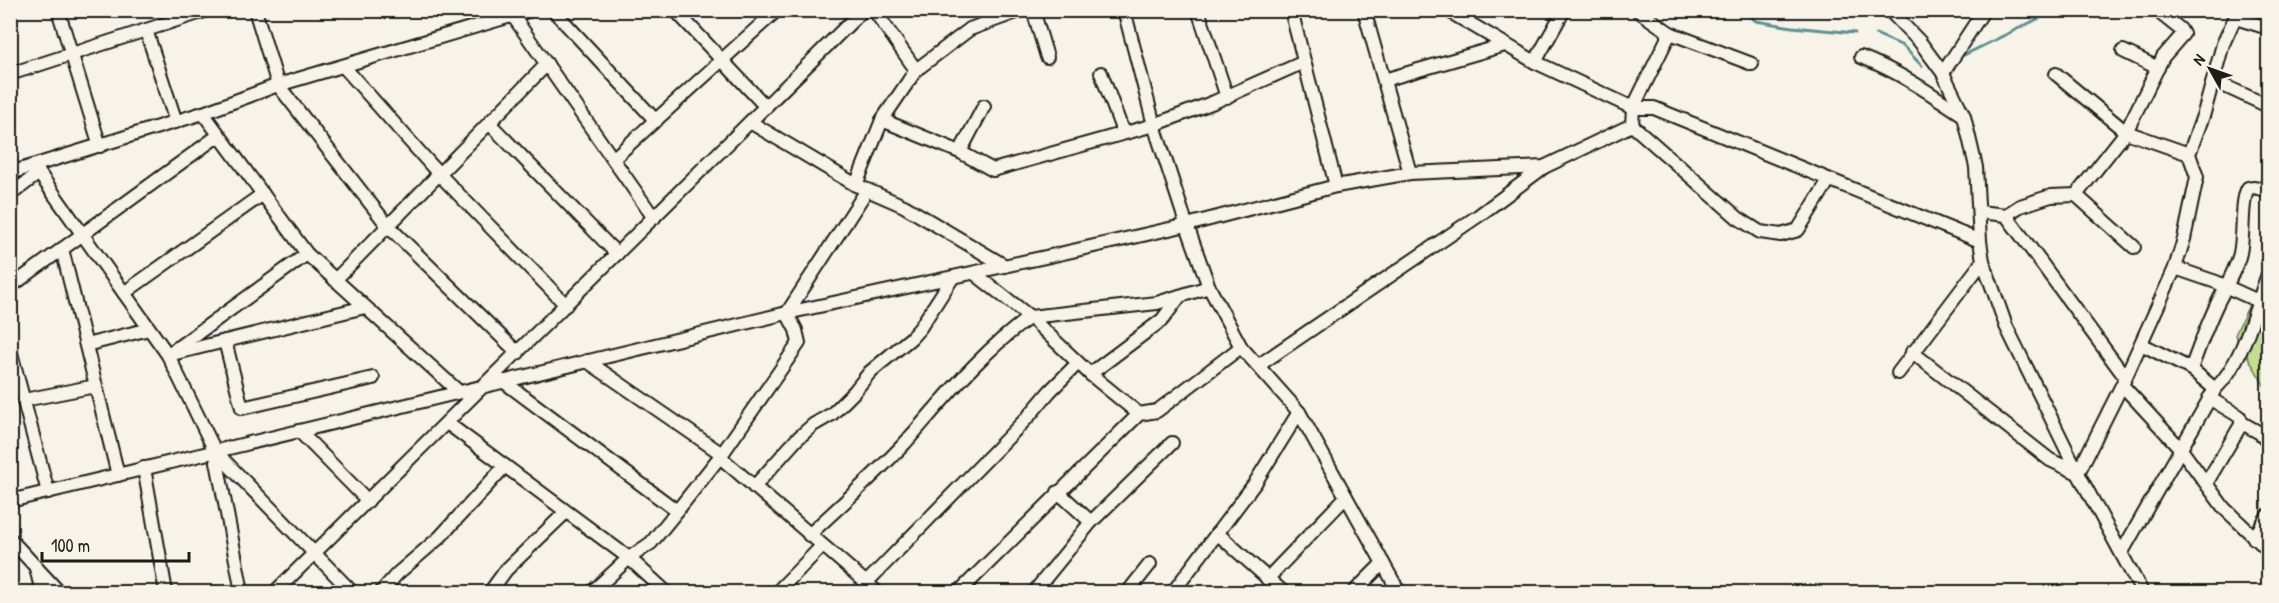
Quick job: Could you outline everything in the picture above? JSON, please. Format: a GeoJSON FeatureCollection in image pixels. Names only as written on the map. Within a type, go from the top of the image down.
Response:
{"type":"FeatureCollection","features":[{"type":"Feature","properties":{"kind":"street"},"geometry":{"type":"LineString","coordinates":[[58,10],[100,146]]}},
{"type":"Feature","properties":{"kind":"street"},"geometry":{"type":"LineString","coordinates":[[10,74],[208,10]]}},
{"type":"Feature","properties":{"kind":"street"},"geometry":{"type":"LineString","coordinates":[[255,10],[278,85],[388,226],[518,353]]}},
{"type":"Feature","properties":{"kind":"street"},"geometry":{"type":"LineString","coordinates":[[10,173],[37,170],[278,85],[531,10]]}},
{"type":"Feature","properties":{"kind":"street"},"geometry":{"type":"LineString","coordinates":[[553,10],[656,121]]}},
{"type":"Feature","properties":{"kind":"street"},"geometry":{"type":"LineString","coordinates":[[675,10],[766,107]]}},
{"type":"Feature","properties":{"kind":"street"},"geometry":{"type":"LineString","coordinates":[[613,159],[777,10]]}},
{"type":"Feature","properties":{"kind":"street"},"geometry":{"type":"LineString","coordinates":[[275,592],[863,10]]}},
{"type":"Feature","properties":{"kind":"street"},"geometry":{"type":"LineString","coordinates":[[874,10],[916,70]]}},
{"type":"Feature","properties":{"kind":"street"},"geometry":{"type":"LineString","coordinates":[[787,313],[862,187],[882,120],[916,70],[970,29],[1022,10]]}},
{"type":"Feature","properties":{"kind":"street"},"geometry":{"type":"LineString","coordinates":[[1033,10],[1047,57]]}},
{"type":"Feature","properties":{"kind":"street"},"geometry":{"type":"LineString","coordinates":[[1124,10],[1154,125],[1209,287],[1241,347],[1299,412],[1399,592]]}},
{"type":"Feature","properties":{"kind":"street"},"geometry":{"type":"LineString","coordinates":[[1198,10],[1227,97]]}},
{"type":"Feature","properties":{"kind":"street"},"geometry":{"type":"LineString","coordinates":[[1291,10],[1336,186]]}},
{"type":"Feature","properties":{"kind":"street"},"geometry":{"type":"LineString","coordinates":[[1364,10],[1410,173]]}},
{"type":"Feature","properties":{"kind":"street"},"geometry":{"type":"LineString","coordinates":[[1447,10],[1535,62],[1633,108],[1654,108],[1980,241]]}},
{"type":"Feature","properties":{"kind":"street"},"geometry":{"type":"LineString","coordinates":[[1535,62],[1564,10]]}},
{"type":"Feature","properties":{"kind":"street"},"geometry":{"type":"LineString","coordinates":[[1637,10],[1670,33],[1752,64]]}},
{"type":"Feature","properties":{"kind":"street"},"geometry":{"type":"LineString","coordinates":[[1889,10],[1920,42],[1943,73],[1964,116],[1976,167],[1983,261],[2006,326],[2078,473],[2142,592]]}},
{"type":"Feature","properties":{"kind":"street"},"geometry":{"type":"LineString","coordinates":[[1943,73],[1984,10]]}},
{"type":"Feature","properties":{"kind":"street"},"geometry":{"type":"LineString","coordinates":[[2076,195],[2126,132],[2163,57],[2183,34],[2161,14]]}},
{"type":"Feature","properties":{"kind":"street"},"geometry":{"type":"LineString","coordinates":[[2078,473],[2175,268],[2184,239],[2196,177],[2190,154],[2234,15],[2266,22]]}},
{"type":"Feature","properties":{"kind":"street"},"geometry":{"type":"LineString","coordinates":[[513,16],[654,218]]}},
{"type":"Feature","properties":{"kind":"street"},"geometry":{"type":"LineString","coordinates":[[146,30],[176,122]]}},
{"type":"Feature","properties":{"kind":"street"},"geometry":{"type":"LineString","coordinates":[[1632,125],[1633,108],[1670,33]]}},
{"type":"Feature","properties":{"kind":"street"},"geometry":{"type":"LineString","coordinates":[[1384,80],[1505,45]]}},
{"type":"Feature","properties":{"kind":"street"},"geometry":{"type":"LineString","coordinates":[[2123,51],[2158,68]]}},
{"type":"Feature","properties":{"kind":"street"},"geometry":{"type":"LineString","coordinates":[[1861,57],[1878,63],[1920,86],[1964,116]]}},
{"type":"Feature","properties":{"kind":"street"},"geometry":{"type":"LineString","coordinates":[[882,120],[960,152],[993,170],[1154,125],[1227,97],[1304,62]]}},
{"type":"Feature","properties":{"kind":"street"},"geometry":{"type":"LineString","coordinates":[[335,280],[547,64]]}},
{"type":"Feature","properties":{"kind":"street"},"geometry":{"type":"LineString","coordinates":[[344,67],[439,174],[566,305]]}},
{"type":"Feature","properties":{"kind":"street"},"geometry":{"type":"LineString","coordinates":[[1101,73],[1123,132]]}},
{"type":"Feature","properties":{"kind":"street"},"geometry":{"type":"LineString","coordinates":[[2055,74],[2126,132],[2190,154]]}},
{"type":"Feature","properties":{"kind":"street"},"geometry":{"type":"LineString","coordinates":[[2214,81],[2268,106]]}},
{"type":"Feature","properties":{"kind":"street"},"geometry":{"type":"LineString","coordinates":[[960,152],[984,106]]}},
{"type":"Feature","properties":{"kind":"street"},"geometry":{"type":"LineString","coordinates":[[203,113],[307,254],[459,392]]}},
{"type":"Feature","properties":{"kind":"street"},"geometry":{"type":"LineString","coordinates":[[750,122],[862,187],[904,206],[1005,266]]}},
{"type":"Feature","properties":{"kind":"street"},"geometry":{"type":"LineString","coordinates":[[489,123],[617,254]]}},
{"type":"Feature","properties":{"kind":"street"},"geometry":{"type":"LineString","coordinates":[[1259,365],[1478,216],[1544,167],[1632,125]]}},
{"type":"Feature","properties":{"kind":"street"},"geometry":{"type":"LineString","coordinates":[[1632,125],[1738,218],[1760,232],[1780,235],[1797,230],[1829,180]]}},
{"type":"Feature","properties":{"kind":"street"},"geometry":{"type":"LineString","coordinates":[[10,287],[219,135]]}},
{"type":"Feature","properties":{"kind":"street"},"geometry":{"type":"LineString","coordinates":[[10,501],[787,313],[1187,225],[1336,186],[1410,173],[1544,167]]}},
{"type":"Feature","properties":{"kind":"street"},"geometry":{"type":"LineString","coordinates":[[37,170],[168,355],[215,451],[242,592]]}},
{"type":"Feature","properties":{"kind":"street"},"geometry":{"type":"LineString","coordinates":[[10,195],[37,170]]}},
{"type":"Feature","properties":{"kind":"street"},"geometry":{"type":"LineString","coordinates":[[2191,369],[2208,324],[2232,277],[2242,243],[2244,195],[2248,188],[2254,187],[2268,191]]}},
{"type":"Feature","properties":{"kind":"street"},"geometry":{"type":"LineString","coordinates":[[124,293],[262,194]]}},
{"type":"Feature","properties":{"kind":"street"},"geometry":{"type":"LineString","coordinates":[[1979,212],[2006,214],[2020,206],[2051,196],[2076,195],[2134,247]]}},
{"type":"Feature","properties":{"kind":"street"},"geometry":{"type":"LineString","coordinates":[[2006,214],[2123,381],[2180,448],[2224,508],[2268,550]]}},
{"type":"Feature","properties":{"kind":"street"},"geometry":{"type":"LineString","coordinates":[[62,249],[118,475]]}},
{"type":"Feature","properties":{"kind":"street"},"geometry":{"type":"LineString","coordinates":[[168,355],[307,254]]}},
{"type":"Feature","properties":{"kind":"street"},"geometry":{"type":"LineString","coordinates":[[1898,373],[1983,261]]}},
{"type":"Feature","properties":{"kind":"street"},"geometry":{"type":"LineString","coordinates":[[2175,268],[2226,286],[2258,301]]}},
{"type":"Feature","properties":{"kind":"street"},"geometry":{"type":"LineString","coordinates":[[974,273],[1030,317],[1090,374],[1139,414]]}},
{"type":"Feature","properties":{"kind":"street"},"geometry":{"type":"LineString","coordinates":[[2122,552],[2212,393],[2224,380],[2251,328],[2268,274]]}},
{"type":"Feature","properties":{"kind":"street"},"geometry":{"type":"LineString","coordinates":[[754,487],[797,439],[813,425],[832,414],[855,392],[870,372],[911,338],[920,328],[952,277]]}},
{"type":"Feature","properties":{"kind":"street"},"geometry":{"type":"LineString","coordinates":[[809,535],[903,444],[949,392],[1014,328],[1030,317],[1157,303],[1209,287]]}},
{"type":"Feature","properties":{"kind":"street"},"geometry":{"type":"LineString","coordinates":[[1090,374],[1162,320],[1180,296]]}},
{"type":"Feature","properties":{"kind":"street"},"geometry":{"type":"LineString","coordinates":[[168,355],[365,307]]}},
{"type":"Feature","properties":{"kind":"street"},"geometry":{"type":"LineString","coordinates":[[592,592],[629,558],[651,543],[721,455],[799,343],[796,330],[787,313]]}},
{"type":"Feature","properties":{"kind":"street"},"geometry":{"type":"LineString","coordinates":[[86,345],[149,329]]}},
{"type":"Feature","properties":{"kind":"street"},"geometry":{"type":"LineString","coordinates":[[225,341],[242,408],[374,378]]}},
{"type":"Feature","properties":{"kind":"street"},"geometry":{"type":"LineString","coordinates":[[2141,344],[2191,369],[2212,393],[2239,416],[2242,423],[2260,433],[2268,441]]}},
{"type":"Feature","properties":{"kind":"street"},"geometry":{"type":"LineString","coordinates":[[959,592],[1139,414],[1156,411],[1241,347]]}},
{"type":"Feature","properties":{"kind":"street"},"geometry":{"type":"LineString","coordinates":[[10,349],[48,492]]}},
{"type":"Feature","properties":{"kind":"street"},"geometry":{"type":"LineString","coordinates":[[1912,352],[2050,460],[2078,473]]}},
{"type":"Feature","properties":{"kind":"street"},"geometry":{"type":"LineString","coordinates":[[587,361],[721,455],[754,487],[877,592]]}},
{"type":"Feature","properties":{"kind":"street"},"geometry":{"type":"LineString","coordinates":[[866,583],[1078,363]]}},
{"type":"Feature","properties":{"kind":"street"},"geometry":{"type":"LineString","coordinates":[[503,381],[677,511]]}},
{"type":"Feature","properties":{"kind":"street"},"geometry":{"type":"LineString","coordinates":[[24,400],[96,386]]}},
{"type":"Feature","properties":{"kind":"street"},"geometry":{"type":"LineString","coordinates":[[1173,592],[1255,483],[1299,412]]}},
{"type":"Feature","properties":{"kind":"street"},"geometry":{"type":"LineString","coordinates":[[447,423],[629,558],[666,592]]}},
{"type":"Feature","properties":{"kind":"street"},"geometry":{"type":"LineString","coordinates":[[2207,482],[2242,423]]}},
{"type":"Feature","properties":{"kind":"street"},"geometry":{"type":"LineString","coordinates":[[299,431],[368,501]]}},
{"type":"Feature","properties":{"kind":"street"},"geometry":{"type":"LineString","coordinates":[[1034,592],[1091,522],[1172,443]]}},
{"type":"Feature","properties":{"kind":"street"},"geometry":{"type":"LineString","coordinates":[[215,451],[313,555],[352,592]]}},
{"type":"Feature","properties":{"kind":"street"},"geometry":{"type":"LineString","coordinates":[[381,592],[397,574],[440,537],[505,466]]}},
{"type":"Feature","properties":{"kind":"street"},"geometry":{"type":"LineString","coordinates":[[144,468],[166,592]]}},
{"type":"Feature","properties":{"kind":"street"},"geometry":{"type":"LineString","coordinates":[[1058,492],[1091,522]]}},
{"type":"Feature","properties":{"kind":"street"},"geometry":{"type":"LineString","coordinates":[[1267,579],[1346,497]]}},
{"type":"Feature","properties":{"kind":"street"},"geometry":{"type":"LineString","coordinates":[[490,592],[506,570],[566,512]]}},
{"type":"Feature","properties":{"kind":"street"},"geometry":{"type":"LineString","coordinates":[[2254,538],[2268,515]]}},
{"type":"Feature","properties":{"kind":"street"},"geometry":{"type":"LineString","coordinates":[[1217,533],[1283,592]]}},
{"type":"Feature","properties":{"kind":"street"},"geometry":{"type":"LineString","coordinates":[[10,539],[59,592]]}},
{"type":"Feature","properties":{"kind":"street"},"geometry":{"type":"LineString","coordinates":[[777,592],[822,546]]}},
{"type":"Feature","properties":{"kind":"street"},"geometry":{"type":"LineString","coordinates":[[1354,592],[1383,563]]}},
{"type":"Feature","properties":{"kind":"street"},"geometry":{"type":"LineString","coordinates":[[1128,592],[1150,564]]}},
{"type":"Feature","properties":{"kind":"street"},"geometry":{"type":"LineString","coordinates":[[36,567],[42,592]]}},
{"type":"Feature","properties":{"kind":"green space"},"geometry":{"type":"Polygon","coordinates":[[[2268,271],[2268,392],[2235,335],[2260,281],[2268,271]]]}},
{"type":"Feature","properties":{"kind":"waterway"},"geometry":{"type":"LineString","coordinates":[[1742,10],[1756,21],[1855,33]]}},
{"type":"Feature","properties":{"kind":"waterway"},"geometry":{"type":"LineString","coordinates":[[1958,58],[2056,10]]}},
{"type":"Feature","properties":{"kind":"waterway"},"geometry":{"type":"LineString","coordinates":[[1876,34],[1903,46],[1922,66]]}}]}
